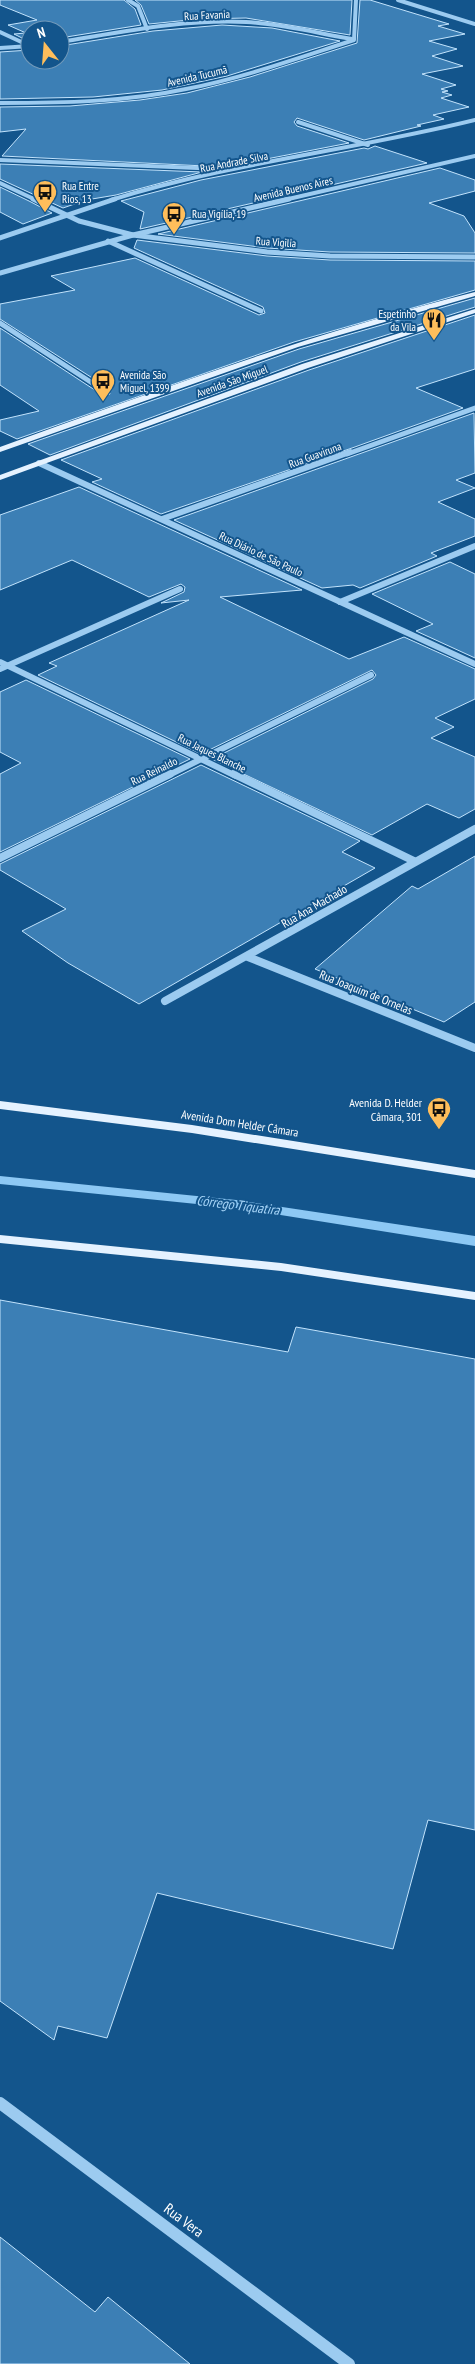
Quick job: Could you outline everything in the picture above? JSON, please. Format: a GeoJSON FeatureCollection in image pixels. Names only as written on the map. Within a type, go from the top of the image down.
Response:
{"type":"FeatureCollection","features":[{"type":"Feature","properties":{"kind":"main road","name":"Avenida São Miguel"},"geometry":{"type":"LineString","coordinates":[[0,450],[311,341],[413,310],[475,294]]}},
{"type":"Feature","properties":{"kind":"main road","name":"Avenida São Miguel"},"geometry":{"type":"LineString","coordinates":[[0,478],[305,366],[475,311]]}},
{"type":"Feature","properties":{"kind":"main road","name":"Avenida Dom Helder Câmara"},"geometry":{"type":"LineString","coordinates":[[0,1105],[192,1129],[475,1174]]}},
{"type":"Feature","properties":{"kind":"main road"},"geometry":{"type":"LineString","coordinates":[[0,1240],[281,1267],[475,1296]]}},
{"type":"Feature","properties":{"kind":"street"},"geometry":{"type":"LineString","coordinates":[[128,0],[138,6],[147,28]]}},
{"type":"Feature","properties":{"kind":"street"},"geometry":{"type":"LineString","coordinates":[[354,40],[356,0]]}},
{"type":"Feature","properties":{"kind":"street"},"geometry":{"type":"LineString","coordinates":[[398,0],[475,24]]}},
{"type":"Feature","properties":{"kind":"street","name":"Rua Favania"},"geometry":{"type":"LineString","coordinates":[[70,40],[147,28],[197,23],[246,22],[354,40]]}},
{"type":"Feature","properties":{"kind":"street"},"geometry":{"type":"LineString","coordinates":[[0,32],[20,41]]}},
{"type":"Feature","properties":{"kind":"street","name":"Avenida Tucumã"},"geometry":{"type":"LineString","coordinates":[[0,103],[113,100],[161,94],[211,83],[354,40]]}},
{"type":"Feature","properties":{"kind":"street"},"geometry":{"type":"LineString","coordinates":[[0,48],[20,47]]}},
{"type":"Feature","properties":{"kind":"street","name":"Rua Andrade Silva"},"geometry":{"type":"LineString","coordinates":[[0,238],[63,214],[148,190],[232,170],[368,145],[475,120]]}},
{"type":"Feature","properties":{"kind":"street"},"geometry":{"type":"LineString","coordinates":[[298,122],[368,145]]}},
{"type":"Feature","properties":{"kind":"street","name":"Avenida Buenos Aires"},"geometry":{"type":"LineString","coordinates":[[0,273],[108,241],[475,156]]}},
{"type":"Feature","properties":{"kind":"street"},"geometry":{"type":"LineString","coordinates":[[0,160],[232,170]]}},
{"type":"Feature","properties":{"kind":"street","name":"Rua Vigilia"},"geometry":{"type":"LineString","coordinates":[[0,183],[79,221],[107,230],[133,235],[208,246],[276,252],[397,257],[475,257]]}},
{"type":"Feature","properties":{"kind":"street"},"geometry":{"type":"LineString","coordinates":[[108,241],[261,311]]}},
{"type":"Feature","properties":{"kind":"street"},"geometry":{"type":"LineString","coordinates":[[0,323],[106,392]]}},
{"type":"Feature","properties":{"kind":"street","name":"Rua Guaviruna"},"geometry":{"type":"LineString","coordinates":[[162,519],[475,408]]}},
{"type":"Feature","properties":{"kind":"street","name":"Rua Diário de São Paulo"},"geometry":{"type":"LineString","coordinates":[[39,464],[475,664]]}},
{"type":"Feature","properties":{"kind":"street"},"geometry":{"type":"LineString","coordinates":[[340,602],[475,546]]}},
{"type":"Feature","properties":{"kind":"street"},"geometry":{"type":"LineString","coordinates":[[0,670],[180,589]]}},
{"type":"Feature","properties":{"kind":"street","name":"Rua Jaques Blanche"},"geometry":{"type":"LineString","coordinates":[[0,662],[414,861]]}},
{"type":"Feature","properties":{"kind":"street","name":"Rua Reinaldo"},"geometry":{"type":"LineString","coordinates":[[0,858],[371,675]]}},
{"type":"Feature","properties":{"kind":"street","name":"Rua Ana Machado"},"geometry":{"type":"LineString","coordinates":[[165,1001],[248,957],[414,861],[475,829]]}},
{"type":"Feature","properties":{"kind":"street","name":"Rua Joaquim de Ornelas"},"geometry":{"type":"LineString","coordinates":[[248,957],[475,1048]]}},
{"type":"Feature","properties":{"kind":"street","name":"Rua Vera"},"geometry":{"type":"LineString","coordinates":[[0,2102],[349,2364]]}},
{"type":"Feature","properties":{"kind":"building"},"geometry":{"type":"Polygon","coordinates":[[[0,0],[124,0],[135,9],[141,25],[70,36],[70,20],[37,20],[0,5],[0,0]]]}},
{"type":"Feature","properties":{"kind":"building"},"geometry":{"type":"Polygon","coordinates":[[[135,0],[352,0],[350,35],[246,18],[199,19],[149,24],[141,5],[135,0]]]}},
{"type":"Feature","properties":{"kind":"building"},"geometry":{"type":"Polygon","coordinates":[[[360,0],[370,0],[449,24],[438,26],[465,34],[429,41],[457,49],[432,56],[463,66],[422,74],[456,85],[441,89],[448,91],[442,92],[452,95],[441,98],[469,107],[433,115],[444,119],[364,140],[297,118],[294,122],[297,126],[349,143],[225,167],[2,156],[26,129],[0,132],[0,107],[70,106],[140,100],[187,93],[250,77],[357,43],[360,0]]]}},
{"type":"Feature","properties":{"kind":"building"},"geometry":{"type":"Polygon","coordinates":[[[20,23],[20,30],[8,25],[20,23]]]}},
{"type":"Feature","properties":{"kind":"building"},"geometry":{"type":"Polygon","coordinates":[[[222,25],[272,28],[340,41],[227,76],[162,90],[93,97],[0,99],[0,52],[20,51],[20,70],[70,70],[70,44],[153,31],[222,25]]]}},
{"type":"Feature","properties":{"kind":"building"},"geometry":{"type":"Polygon","coordinates":[[[375,146],[427,163],[140,229],[144,212],[121,201],[201,180],[364,148],[368,149],[375,146]]]}},
{"type":"Feature","properties":{"kind":"building"},"geometry":{"type":"Polygon","coordinates":[[[0,164],[202,172],[116,195],[86,200],[63,208],[0,179],[0,164]]]}},
{"type":"Feature","properties":{"kind":"building"},"geometry":{"type":"Polygon","coordinates":[[[440,168],[475,180],[475,191],[429,203],[464,216],[475,233],[475,253],[330,252],[267,248],[158,234],[440,168]]]}},
{"type":"Feature","properties":{"kind":"building"},"geometry":{"type":"Polygon","coordinates":[[[0,187],[52,213],[23,224],[0,212],[0,187]]]}},
{"type":"Feature","properties":{"kind":"building"},"geometry":{"type":"Polygon","coordinates":[[[137,240],[267,256],[330,260],[475,261],[475,290],[294,342],[17,439],[0,431],[0,420],[39,411],[0,385],[0,328],[104,396],[110,394],[108,388],[0,319],[0,304],[75,290],[51,276],[135,258],[259,315],[265,313],[263,307],[134,248],[137,240]]]}},
{"type":"Feature","properties":{"kind":"building"},"geometry":{"type":"Polygon","coordinates":[[[475,298],[475,307],[301,362],[50,455],[28,444],[299,349],[475,298]]]}},
{"type":"Feature","properties":{"kind":"building"},"geometry":{"type":"Polygon","coordinates":[[[475,315],[475,369],[416,388],[463,408],[352,448],[161,514],[92,482],[102,479],[61,460],[309,370],[475,315]]]}},
{"type":"Feature","properties":{"kind":"building"},"geometry":{"type":"Polygon","coordinates":[[[474,413],[475,473],[456,480],[475,488],[438,502],[475,519],[475,536],[431,553],[437,556],[360,588],[353,585],[322,588],[174,520],[474,413]]]}},
{"type":"Feature","properties":{"kind":"building"},"geometry":{"type":"Polygon","coordinates":[[[79,487],[302,590],[220,597],[349,659],[404,637],[475,669],[475,699],[435,718],[454,727],[431,738],[475,757],[475,809],[459,818],[427,804],[372,835],[212,759],[373,679],[376,675],[372,670],[201,754],[38,675],[57,666],[49,663],[189,600],[161,603],[184,592],[185,587],[181,584],[149,597],[72,560],[0,590],[0,515],[79,487]]]}},
{"type":"Feature","properties":{"kind":"building"},"geometry":{"type":"Polygon","coordinates":[[[450,562],[475,574],[475,658],[416,631],[433,624],[372,594],[450,562]]]}},
{"type":"Feature","properties":{"kind":"building"},"geometry":{"type":"Polygon","coordinates":[[[26,680],[190,759],[0,852],[0,774],[21,763],[0,752],[0,692],[26,680]]]}},
{"type":"Feature","properties":{"kind":"building"},"geometry":{"type":"Polygon","coordinates":[[[201,765],[360,841],[342,852],[375,868],[139,1004],[68,963],[22,931],[66,909],[0,870],[0,864],[201,765]]]}},
{"type":"Feature","properties":{"kind":"building"},"geometry":{"type":"Polygon","coordinates":[[[475,856],[475,1002],[444,1022],[315,969],[412,886],[418,889],[475,856]]]}},
{"type":"Feature","properties":{"kind":"building"},"geometry":{"type":"Polygon","coordinates":[[[0,1300],[288,1352],[296,1327],[475,1359],[475,1830],[428,1820],[393,1949],[157,1893],[107,2038],[58,2026],[54,2040],[0,2001],[0,1300]]]}},
{"type":"Feature","properties":{"kind":"building"},"geometry":{"type":"Polygon","coordinates":[[[0,2237],[95,2312],[108,2297],[190,2364],[0,2364],[0,2237]]]}},
{"type":"Feature","properties":{"kind":"waterway","name":"Córrego Tiquatira"},"geometry":{"type":"LineString","coordinates":[[0,1180],[236,1204],[475,1241]]}},
{"type":"Feature","properties":{"kind":"place","name":"Rua Entre Rios, 13"},"geometry":{"type":"Point","coordinates":[45,213]}},
{"type":"Feature","properties":{"kind":"place","name":"Rua Vigília, 19"},"geometry":{"type":"Point","coordinates":[174,235]}},
{"type":"Feature","properties":{"kind":"place","name":"Espetinho da Vila"},"geometry":{"type":"Point","coordinates":[434,341]}},
{"type":"Feature","properties":{"kind":"place","name":"Avenida São Miguel, 1399"},"geometry":{"type":"Point","coordinates":[103,402]}},
{"type":"Feature","properties":{"kind":"place","name":"Avenida D. Helder Câmara, 301"},"geometry":{"type":"Point","coordinates":[439,1130]}}]}
